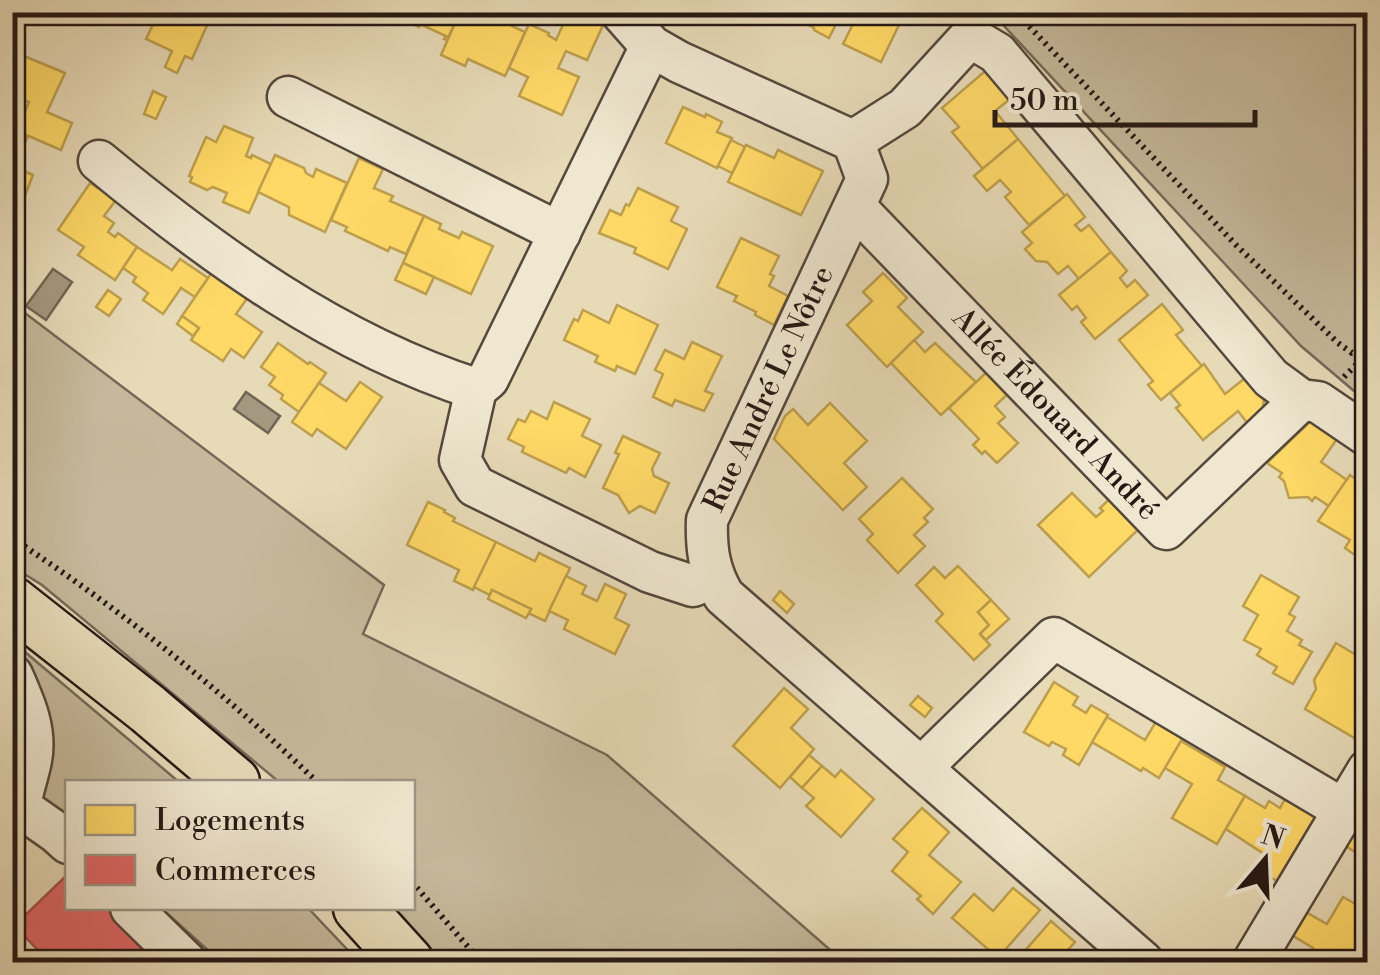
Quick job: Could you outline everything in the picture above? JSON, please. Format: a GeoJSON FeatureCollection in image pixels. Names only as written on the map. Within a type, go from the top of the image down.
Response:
{"type":"FeatureCollection","features":[{"type":"Feature","properties":{"kind":"main road"},"geometry":{"type":"LineString","coordinates":[[12,602],[232,780]]}},
{"type":"Feature","properties":{"kind":"main road"},"geometry":{"type":"LineString","coordinates":[[361,910],[402,955]]}},
{"type":"Feature","properties":{"kind":"street"},"geometry":{"type":"LineString","coordinates":[[620,12],[651,46],[679,62],[853,141],[905,108],[956,25],[997,52],[1271,378],[1300,400],[1318,402],[1368,436]]}},
{"type":"Feature","properties":{"kind":"street"},"geometry":{"type":"LineString","coordinates":[[651,46],[488,380],[476,389],[460,460],[475,486],[650,572],[692,586],[713,577],[724,596],[1143,962]]}},
{"type":"Feature","properties":{"kind":"street"},"geometry":{"type":"LineString","coordinates":[[288,98],[560,233]]}},
{"type":"Feature","properties":{"kind":"street","name":"Rue André Le Nôtre"},"geometry":{"type":"LineString","coordinates":[[713,577],[706,548],[706,520],[867,179],[853,141]]}},
{"type":"Feature","properties":{"kind":"street"},"geometry":{"type":"LineString","coordinates":[[100,162],[171,220],[354,339],[429,374],[476,389]]}},
{"type":"Feature","properties":{"kind":"street","name":"Allée Édouard André"},"geometry":{"type":"LineString","coordinates":[[855,206],[1166,529],[1300,400]]}},
{"type":"Feature","properties":{"kind":"street"},"geometry":{"type":"LineString","coordinates":[[921,768],[1054,638],[1344,810]]}},
{"type":"Feature","properties":{"kind":"street"},"geometry":{"type":"LineString","coordinates":[[12,675],[30,715],[32,757],[20,807],[65,841]]}},
{"type":"Feature","properties":{"kind":"street"},"geometry":{"type":"LineString","coordinates":[[1253,962],[1368,770]]}},
{"type":"Feature","properties":{"kind":"street"},"geometry":{"type":"LineString","coordinates":[[133,910],[186,962]]}},
{"type":"Feature","properties":{"kind":"path"},"geometry":{"type":"LineString","coordinates":[[1012,12],[1236,245],[1338,344],[1352,353],[1368,352]]}},
{"type":"Feature","properties":{"kind":"path"},"geometry":{"type":"LineString","coordinates":[[12,538],[161,646],[274,741],[314,780]]}},
{"type":"Feature","properties":{"kind":"path"},"geometry":{"type":"LineString","coordinates":[[415,885],[482,962]]}},
{"type":"Feature","properties":{"kind":"shaded area"},"geometry":{"type":"Polygon","coordinates":[[[992,13],[1367,13],[1367,402],[1301,346],[992,13]]]}},
{"type":"Feature","properties":{"kind":"shaded area"},"geometry":{"type":"Polygon","coordinates":[[[53,269],[72,282],[46,320],[26,306],[53,269]]]}},
{"type":"Feature","properties":{"kind":"shaded area"},"geometry":{"type":"Polygon","coordinates":[[[13,304],[384,585],[363,634],[607,755],[844,962],[443,962],[395,910],[415,910],[415,780],[277,780],[42,585],[13,567],[13,304]]]}},
{"type":"Feature","properties":{"kind":"shaded area"},"geometry":{"type":"Polygon","coordinates":[[[246,392],[280,416],[268,433],[234,409],[246,392]]]}},
{"type":"Feature","properties":{"kind":"shaded area"},"geometry":{"type":"Polygon","coordinates":[[[12,641],[177,780],[65,780],[65,820],[16,783],[12,641]]]}},
{"type":"Feature","properties":{"kind":"shaded area"},"geometry":{"type":"Polygon","coordinates":[[[163,910],[310,910],[359,962],[221,962],[163,910]]]}},
{"type":"Feature","properties":{"kind":"building: Logements"},"geometry":{"type":"Polygon","coordinates":[[[159,12],[213,12],[192,59],[185,56],[177,73],[165,67],[172,51],[146,39],[159,12]]]}},
{"type":"Feature","properties":{"kind":"building: Logements"},"geometry":{"type":"Polygon","coordinates":[[[460,12],[447,40],[446,36],[393,15],[460,12]]]}},
{"type":"Feature","properties":{"kind":"building: Logements"},"geometry":{"type":"Polygon","coordinates":[[[460,12],[491,12],[490,16],[525,32],[505,76],[468,59],[465,66],[441,55],[460,12]]]}},
{"type":"Feature","properties":{"kind":"building: Logements"},"geometry":{"type":"Polygon","coordinates":[[[569,12],[580,12],[604,23],[587,60],[566,51],[558,68],[579,77],[562,115],[519,96],[528,77],[509,68],[529,24],[556,40],[569,12]]]}},
{"type":"Feature","properties":{"kind":"building: Logements"},"geometry":{"type":"Polygon","coordinates":[[[783,12],[842,12],[829,38],[783,12]]]}},
{"type":"Feature","properties":{"kind":"building: Logements"},"geometry":{"type":"Polygon","coordinates":[[[842,12],[908,12],[881,62],[843,44],[853,24],[839,17],[842,12]]]}},
{"type":"Feature","properties":{"kind":"building: Logements"},"geometry":{"type":"Polygon","coordinates":[[[12,51],[65,73],[47,112],[72,123],[61,150],[17,131],[29,102],[12,95],[12,51]]]}},
{"type":"Feature","properties":{"kind":"building: Logements"},"geometry":{"type":"Polygon","coordinates":[[[991,66],[1015,95],[995,111],[1018,139],[983,169],[952,132],[959,127],[942,108],[991,66]]]}},
{"type":"Feature","properties":{"kind":"building: Logements"},"geometry":{"type":"Polygon","coordinates":[[[153,91],[166,97],[156,119],[144,114],[153,91]]]}},
{"type":"Feature","properties":{"kind":"building: Logements"},"geometry":{"type":"Polygon","coordinates":[[[683,107],[722,122],[717,132],[732,138],[717,168],[666,143],[683,107]]]}},
{"type":"Feature","properties":{"kind":"building: Logements"},"geometry":{"type":"Polygon","coordinates":[[[224,126],[253,138],[246,156],[271,164],[249,213],[223,202],[227,193],[190,182],[206,137],[216,142],[224,126]]]}},
{"type":"Feature","properties":{"kind":"building: Logements"},"geometry":{"type":"Polygon","coordinates":[[[12,129],[28,136],[19,169],[33,175],[19,211],[12,208],[12,129]]]}},
{"type":"Feature","properties":{"kind":"building: Logements"},"geometry":{"type":"Polygon","coordinates":[[[1018,139],[1065,196],[1029,225],[1005,197],[1011,192],[1000,180],[987,191],[974,176],[1018,139]]]}},
{"type":"Feature","properties":{"kind":"building: Logements"},"geometry":{"type":"Polygon","coordinates":[[[731,140],[745,147],[732,173],[718,166],[731,140]]]}},
{"type":"Feature","properties":{"kind":"building: Logements"},"geometry":{"type":"Polygon","coordinates":[[[746,145],[774,158],[778,150],[823,171],[801,215],[728,182],[746,145]]]}},
{"type":"Feature","properties":{"kind":"building: Logements"},"geometry":{"type":"Polygon","coordinates":[[[275,155],[304,168],[313,177],[316,169],[347,183],[325,232],[289,215],[289,207],[258,192],[275,155]]]}},
{"type":"Feature","properties":{"kind":"building: Logements"},"geometry":{"type":"Polygon","coordinates":[[[359,158],[383,169],[374,188],[393,196],[390,201],[424,216],[406,254],[390,247],[388,251],[331,220],[359,158]]]}},
{"type":"Feature","properties":{"kind":"building: Logements"},"geometry":{"type":"Polygon","coordinates":[[[90,183],[116,200],[104,216],[114,223],[108,232],[115,237],[118,233],[137,247],[115,280],[78,255],[84,247],[58,230],[90,183]]]}},
{"type":"Feature","properties":{"kind":"building: Logements"},"geometry":{"type":"Polygon","coordinates":[[[638,188],[678,207],[671,221],[687,229],[668,269],[634,253],[636,248],[599,233],[610,210],[621,215],[638,188]]]}},
{"type":"Feature","properties":{"kind":"building: Logements"},"geometry":{"type":"Polygon","coordinates":[[[1067,194],[1085,217],[1075,225],[1081,231],[1089,225],[1111,252],[1079,279],[1068,266],[1058,274],[1047,262],[1036,261],[1025,249],[1032,243],[1022,232],[1067,194]]]}},
{"type":"Feature","properties":{"kind":"building: Logements"},"geometry":{"type":"Polygon","coordinates":[[[424,216],[441,224],[439,229],[459,238],[462,232],[493,246],[471,294],[403,263],[424,216]]]}},
{"type":"Feature","properties":{"kind":"building: Logements"},"geometry":{"type":"Polygon","coordinates":[[[741,238],[779,256],[769,286],[788,296],[774,325],[734,301],[737,296],[717,287],[741,238]]]}},
{"type":"Feature","properties":{"kind":"building: Logements"},"geometry":{"type":"Polygon","coordinates":[[[137,247],[172,270],[180,259],[208,278],[195,297],[181,288],[163,314],[143,300],[148,293],[123,268],[137,247]]]}},
{"type":"Feature","properties":{"kind":"building: Logements"},"geometry":{"type":"Polygon","coordinates":[[[1111,252],[1127,271],[1120,278],[1127,287],[1135,280],[1148,295],[1095,339],[1081,322],[1086,318],[1077,306],[1072,310],[1059,295],[1111,252]]]}},
{"type":"Feature","properties":{"kind":"building: Logements"},"geometry":{"type":"Polygon","coordinates":[[[403,263],[434,277],[426,294],[395,280],[403,263]]]}},
{"type":"Feature","properties":{"kind":"building: Logements"},"geometry":{"type":"Polygon","coordinates":[[[215,268],[251,293],[236,314],[262,332],[244,358],[231,349],[223,361],[191,340],[199,328],[182,316],[215,268]]]}},
{"type":"Feature","properties":{"kind":"building: Logements"},"geometry":{"type":"Polygon","coordinates":[[[883,273],[907,298],[898,307],[923,332],[887,367],[847,325],[872,301],[863,292],[883,273]]]}},
{"type":"Feature","properties":{"kind":"building: Logements"},"geometry":{"type":"Polygon","coordinates":[[[108,290],[121,299],[109,316],[96,307],[108,290]]]}},
{"type":"Feature","properties":{"kind":"building: Logements"},"geometry":{"type":"Polygon","coordinates":[[[1162,304],[1183,330],[1176,335],[1202,366],[1161,400],[1148,385],[1153,381],[1119,340],[1162,304]]]}},
{"type":"Feature","properties":{"kind":"building: Logements"},"geometry":{"type":"Polygon","coordinates":[[[617,305],[658,325],[635,374],[595,362],[598,356],[564,340],[583,310],[609,323],[617,305]]]}},
{"type":"Feature","properties":{"kind":"building: Logements"},"geometry":{"type":"Polygon","coordinates":[[[182,316],[199,328],[193,336],[177,324],[182,316]]]}},
{"type":"Feature","properties":{"kind":"building: Logements"},"geometry":{"type":"Polygon","coordinates":[[[914,340],[925,352],[935,343],[976,382],[941,415],[891,363],[914,340]]]}},
{"type":"Feature","properties":{"kind":"building: Logements"},"geometry":{"type":"Polygon","coordinates":[[[692,342],[722,356],[705,391],[713,394],[704,411],[675,400],[672,406],[653,397],[663,374],[655,370],[665,350],[684,359],[692,342]]]}},
{"type":"Feature","properties":{"kind":"building: Logements"},"geometry":{"type":"Polygon","coordinates":[[[278,343],[326,373],[299,412],[269,385],[275,377],[261,367],[278,343]]]}},
{"type":"Feature","properties":{"kind":"building: Logements"},"geometry":{"type":"Polygon","coordinates":[[[1204,364],[1225,394],[1249,375],[1264,394],[1263,409],[1248,424],[1238,411],[1203,440],[1176,408],[1180,405],[1170,393],[1204,364]]]}},
{"type":"Feature","properties":{"kind":"building: Logements"},"geometry":{"type":"Polygon","coordinates":[[[993,366],[1014,388],[995,406],[1005,417],[998,423],[1018,443],[997,463],[973,445],[979,439],[949,408],[993,366]]]}},
{"type":"Feature","properties":{"kind":"building: Logements"},"geometry":{"type":"Polygon","coordinates":[[[360,382],[382,397],[346,449],[317,429],[312,436],[292,422],[319,383],[346,401],[360,382]]]}},
{"type":"Feature","properties":{"kind":"building: Logements"},"geometry":{"type":"Polygon","coordinates":[[[554,402],[590,419],[582,436],[601,445],[585,477],[569,468],[566,473],[522,452],[524,447],[508,439],[518,419],[525,422],[531,411],[547,419],[554,402]]]}},
{"type":"Feature","properties":{"kind":"building: Logements"},"geometry":{"type":"Polygon","coordinates":[[[830,403],[867,441],[844,463],[867,487],[843,510],[774,439],[785,416],[793,409],[808,425],[830,403]]]}},
{"type":"Feature","properties":{"kind":"building: Logements"},"geometry":{"type":"Polygon","coordinates":[[[1314,418],[1339,436],[1321,462],[1347,480],[1329,506],[1315,497],[1312,501],[1308,497],[1289,498],[1279,477],[1282,473],[1267,463],[1314,418]]]}},
{"type":"Feature","properties":{"kind":"building: Logements"},"geometry":{"type":"Polygon","coordinates":[[[623,436],[660,453],[652,469],[654,476],[669,483],[655,513],[640,506],[629,513],[618,495],[603,488],[623,436]]]}},
{"type":"Feature","properties":{"kind":"building: Logements"},"geometry":{"type":"Polygon","coordinates":[[[1350,475],[1367,487],[1365,562],[1345,548],[1350,540],[1318,521],[1350,475]]]}},
{"type":"Feature","properties":{"kind":"building: Logements"},"geometry":{"type":"Polygon","coordinates":[[[902,478],[933,509],[924,518],[928,522],[914,535],[925,546],[898,573],[867,540],[873,534],[859,519],[902,478]]]}},
{"type":"Feature","properties":{"kind":"building: Logements"},"geometry":{"type":"Polygon","coordinates":[[[1072,493],[1096,517],[1116,493],[1145,523],[1089,577],[1038,525],[1072,493]]]}},
{"type":"Feature","properties":{"kind":"building: Logements"},"geometry":{"type":"Polygon","coordinates":[[[428,502],[445,510],[455,518],[453,521],[496,542],[473,590],[454,581],[459,570],[407,545],[428,502]]]}},
{"type":"Feature","properties":{"kind":"building: Logements"},"geometry":{"type":"Polygon","coordinates":[[[496,542],[535,561],[539,553],[570,568],[545,621],[528,613],[531,609],[492,590],[490,595],[474,587],[496,542]]]}},
{"type":"Feature","properties":{"kind":"building: Logements"},"geometry":{"type":"Polygon","coordinates":[[[958,566],[991,600],[978,612],[989,625],[980,634],[990,645],[974,660],[936,621],[943,614],[916,585],[934,567],[945,578],[958,566]]]}},
{"type":"Feature","properties":{"kind":"building: Logements"},"geometry":{"type":"Polygon","coordinates":[[[1261,575],[1299,597],[1289,614],[1295,617],[1287,631],[1302,640],[1299,645],[1312,652],[1293,684],[1273,673],[1277,667],[1257,655],[1261,649],[1244,640],[1258,615],[1243,606],[1261,575]]]}},
{"type":"Feature","properties":{"kind":"building: Logements"},"geometry":{"type":"Polygon","coordinates":[[[566,576],[586,586],[582,594],[597,601],[605,584],[626,594],[615,618],[629,625],[615,654],[564,629],[568,620],[549,611],[566,576]]]}},
{"type":"Feature","properties":{"kind":"building: Logements"},"geometry":{"type":"Polygon","coordinates":[[[492,590],[531,609],[526,618],[488,599],[492,590]]]}},
{"type":"Feature","properties":{"kind":"building: Logements"},"geometry":{"type":"Polygon","coordinates":[[[780,591],[794,604],[787,613],[773,600],[780,591]]]}},
{"type":"Feature","properties":{"kind":"building: Logements"},"geometry":{"type":"Polygon","coordinates":[[[991,600],[1009,619],[986,640],[980,634],[989,625],[978,612],[991,600]]]}},
{"type":"Feature","properties":{"kind":"building: Logements"},"geometry":{"type":"Polygon","coordinates":[[[1336,643],[1368,662],[1368,682],[1360,694],[1368,698],[1368,746],[1305,709],[1316,689],[1314,680],[1336,643]]]}},
{"type":"Feature","properties":{"kind":"building: Logements"},"geometry":{"type":"Polygon","coordinates":[[[1054,682],[1078,697],[1073,705],[1086,713],[1091,705],[1108,715],[1079,765],[1063,755],[1066,749],[1052,742],[1049,746],[1024,732],[1054,682]]]}},
{"type":"Feature","properties":{"kind":"building: Logements"},"geometry":{"type":"Polygon","coordinates":[[[784,688],[808,709],[791,728],[814,749],[780,788],[733,746],[784,688]]]}},
{"type":"Feature","properties":{"kind":"building: Logements"},"geometry":{"type":"Polygon","coordinates":[[[918,696],[932,708],[925,717],[910,705],[918,696]]]}},
{"type":"Feature","properties":{"kind":"building: Logements"},"geometry":{"type":"Polygon","coordinates":[[[1160,715],[1187,731],[1159,778],[1092,742],[1107,717],[1145,740],[1160,715]]]}},
{"type":"Feature","properties":{"kind":"building: Logements"},"geometry":{"type":"Polygon","coordinates":[[[1181,741],[1225,767],[1218,780],[1245,796],[1217,844],[1172,818],[1192,784],[1165,768],[1181,741]]]}},
{"type":"Feature","properties":{"kind":"building: Logements"},"geometry":{"type":"Polygon","coordinates":[[[809,755],[822,766],[802,788],[790,777],[809,755]]]}},
{"type":"Feature","properties":{"kind":"building: Logements"},"geometry":{"type":"Polygon","coordinates":[[[822,766],[835,777],[841,770],[874,799],[841,837],[806,806],[814,798],[802,788],[822,766]]]}},
{"type":"Feature","properties":{"kind":"building: Logements"},"geometry":{"type":"Polygon","coordinates":[[[1289,792],[1321,811],[1279,882],[1256,869],[1264,854],[1226,829],[1245,796],[1265,808],[1269,801],[1280,808],[1289,792]]]}},
{"type":"Feature","properties":{"kind":"building: Logements"},"geometry":{"type":"Polygon","coordinates":[[[922,808],[949,832],[929,855],[961,882],[933,914],[917,899],[921,896],[892,871],[908,852],[893,839],[922,808]]]}},
{"type":"Feature","properties":{"kind":"building: Logements"},"geometry":{"type":"Polygon","coordinates":[[[1364,810],[1368,812],[1368,862],[1344,845],[1364,810]]]}},
{"type":"Feature","properties":{"kind":"building: Logements"},"geometry":{"type":"Polygon","coordinates":[[[1013,888],[1040,910],[998,958],[952,918],[974,894],[993,911],[1013,888]]]}},
{"type":"Feature","properties":{"kind":"building: Logements"},"geometry":{"type":"Polygon","coordinates":[[[1343,897],[1368,911],[1368,957],[1364,962],[1320,962],[1308,956],[1313,948],[1290,934],[1304,911],[1327,924],[1343,897]]]}},
{"type":"Feature","properties":{"kind":"building: Logements"},"geometry":{"type":"Polygon","coordinates":[[[1051,921],[1075,942],[1059,962],[1015,962],[1051,921]]]}},
{"type":"Feature","properties":{"kind":"building: Commerces"},"geometry":{"type":"Polygon","coordinates":[[[65,877],[65,910],[111,910],[163,962],[50,962],[14,926],[65,877]]]}}]}
